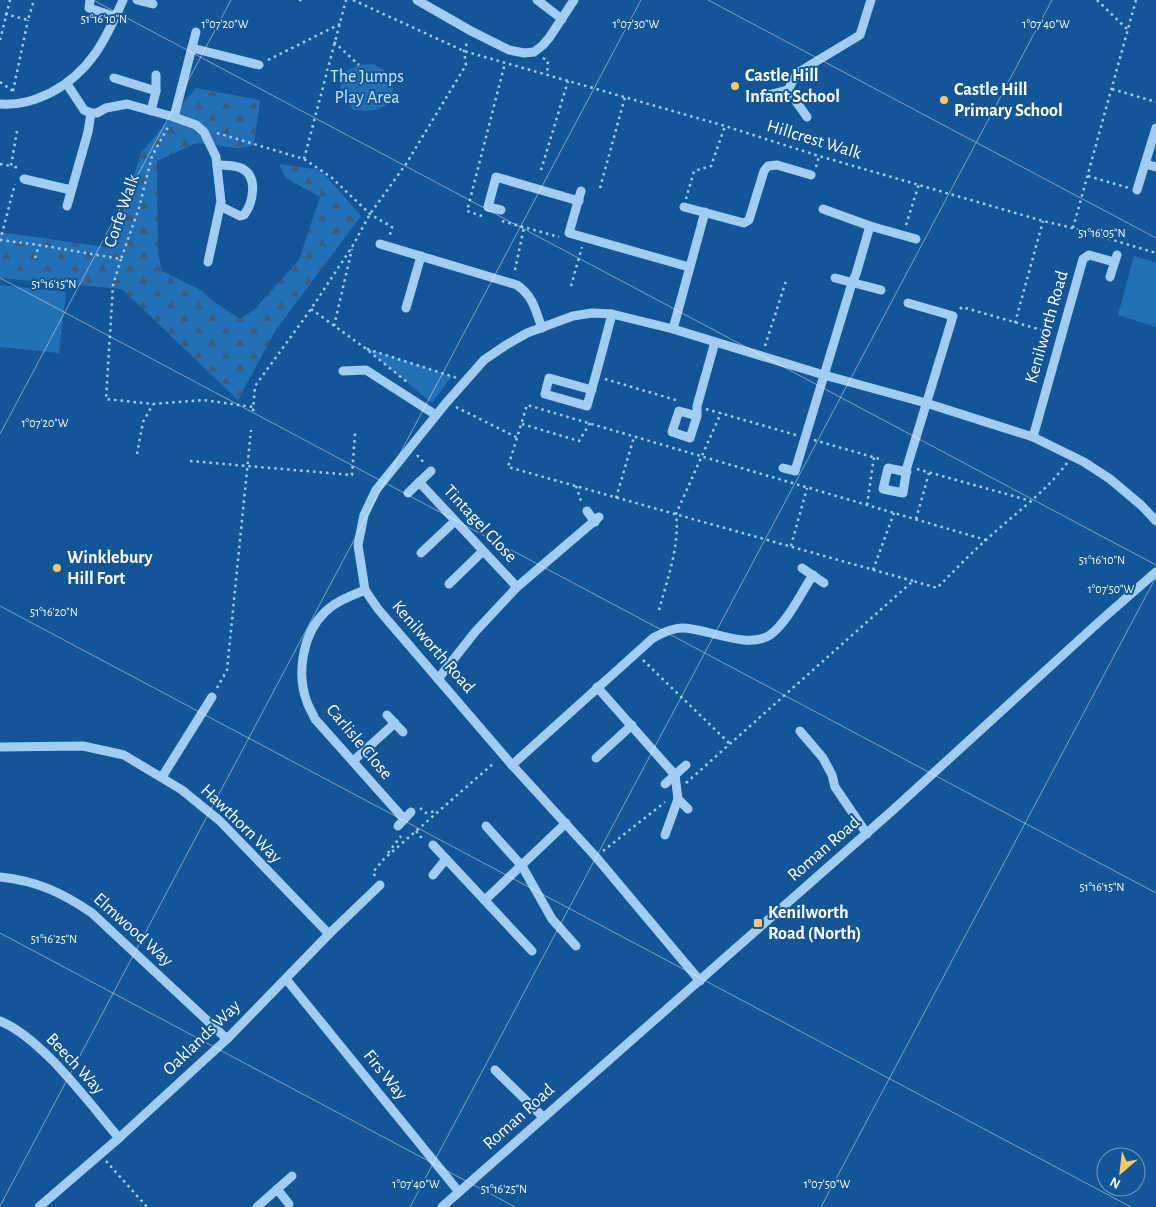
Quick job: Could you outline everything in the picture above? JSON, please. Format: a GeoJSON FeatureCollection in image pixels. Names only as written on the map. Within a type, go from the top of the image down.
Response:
{"type":"FeatureCollection","features":[{"type":"Feature","properties":{"kind":"street"},"geometry":{"type":"LineString","coordinates":[[90,0],[89,8],[116,17]]}},
{"type":"Feature","properties":{"kind":"street"},"geometry":{"type":"LineString","coordinates":[[0,104],[11,105],[35,101],[66,84],[85,68],[98,50],[123,0]]}},
{"type":"Feature","properties":{"kind":"street"},"geometry":{"type":"LineString","coordinates":[[137,0],[153,4]]}},
{"type":"Feature","properties":{"kind":"street"},"geometry":{"type":"LineString","coordinates":[[417,0],[508,50],[524,53],[534,52],[549,38],[574,0]]}},
{"type":"Feature","properties":{"kind":"street"},"geometry":{"type":"LineString","coordinates":[[537,0],[562,19]]}},
{"type":"Feature","properties":{"kind":"street"},"geometry":{"type":"LineString","coordinates":[[752,99],[788,90],[797,73],[860,35],[871,0]]}},
{"type":"Feature","properties":{"kind":"street"},"geometry":{"type":"LineString","coordinates":[[174,117],[196,32]]}},
{"type":"Feature","properties":{"kind":"street"},"geometry":{"type":"LineString","coordinates":[[192,48],[259,65]]}},
{"type":"Feature","properties":{"kind":"street"},"geometry":{"type":"LineString","coordinates":[[151,111],[156,91],[156,75]]}},
{"type":"Feature","properties":{"kind":"street"},"geometry":{"type":"LineString","coordinates":[[114,78],[156,91]]}},
{"type":"Feature","properties":{"kind":"street"},"geometry":{"type":"LineString","coordinates":[[66,84],[84,110],[91,113],[127,104],[174,117],[196,125],[204,132],[216,157],[221,202],[208,262]]}},
{"type":"Feature","properties":{"kind":"street"},"geometry":{"type":"LineString","coordinates":[[788,90],[807,117]]}},
{"type":"Feature","properties":{"kind":"street"},"geometry":{"type":"LineString","coordinates":[[67,206],[88,132],[91,113]]}},
{"type":"Feature","properties":{"kind":"street"},"geometry":{"type":"LineString","coordinates":[[1137,190],[1156,128]]}},
{"type":"Feature","properties":{"kind":"street"},"geometry":{"type":"LineString","coordinates":[[1145,164],[1156,167]]}},
{"type":"Feature","properties":{"kind":"street"},"geometry":{"type":"LineString","coordinates":[[217,165],[235,166],[244,169],[249,174],[253,192],[244,215],[240,216],[220,206]]}},
{"type":"Feature","properties":{"kind":"street"},"geometry":{"type":"LineString","coordinates":[[684,207],[744,223],[749,220],[764,170],[768,166],[777,165],[811,175]]}},
{"type":"Feature","properties":{"kind":"street"},"geometry":{"type":"LineString","coordinates":[[501,210],[488,206],[496,177],[578,201]]}},
{"type":"Feature","properties":{"kind":"street"},"geometry":{"type":"LineString","coordinates":[[24,179],[71,190]]}},
{"type":"Feature","properties":{"kind":"street"},"geometry":{"type":"LineString","coordinates":[[581,191],[569,233],[689,267]]}},
{"type":"Feature","properties":{"kind":"street"},"geometry":{"type":"LineString","coordinates":[[823,208],[870,226],[916,239]]}},
{"type":"Feature","properties":{"kind":"street"},"geometry":{"type":"LineString","coordinates":[[673,329],[705,212]]}},
{"type":"Feature","properties":{"kind":"street"},"geometry":{"type":"LineString","coordinates":[[783,468],[795,471],[870,226]]}},
{"type":"Feature","properties":{"kind":"street"},"geometry":{"type":"LineString","coordinates":[[383,244],[517,285],[526,292],[533,302],[542,328]]}},
{"type":"Feature","properties":{"kind":"street","name":"Kenilworth Road"},"geometry":{"type":"LineString","coordinates":[[1033,437],[1083,259],[1089,255],[1116,258],[1110,277]]}},
{"type":"Feature","properties":{"kind":"street"},"geometry":{"type":"LineString","coordinates":[[406,308],[421,256]]}},
{"type":"Feature","properties":{"kind":"street"},"geometry":{"type":"LineString","coordinates":[[835,278],[881,290]]}},
{"type":"Feature","properties":{"kind":"street"},"geometry":{"type":"LineString","coordinates":[[908,303],[953,316],[926,403],[910,469]]}},
{"type":"Feature","properties":{"kind":"street","name":"Kenilworth Road"},"geometry":{"type":"LineString","coordinates":[[700,981],[596,857],[512,765],[378,609],[365,590],[358,545],[364,515],[376,490],[465,380],[484,360],[506,345],[573,316],[592,313],[612,314],[673,329],[824,375],[926,403],[1033,437],[1084,462],[1110,479],[1156,521]]}},
{"type":"Feature","properties":{"kind":"street"},"geometry":{"type":"LineString","coordinates":[[592,390],[549,378],[545,394],[588,406],[612,314]]}},
{"type":"Feature","properties":{"kind":"street"},"geometry":{"type":"LineString","coordinates":[[696,416],[697,406],[715,342]]}},
{"type":"Feature","properties":{"kind":"street"},"geometry":{"type":"LineString","coordinates":[[343,371],[366,370],[436,416]]}},
{"type":"Feature","properties":{"kind":"street","name":"Tintagel Close"},"geometry":{"type":"LineString","coordinates":[[408,493],[431,471]]}},
{"type":"Feature","properties":{"kind":"street","name":"Tintagel Close"},"geometry":{"type":"LineString","coordinates":[[420,482],[517,587]]}},
{"type":"Feature","properties":{"kind":"street","name":"Tintagel Close"},"geometry":{"type":"LineString","coordinates":[[438,679],[475,632],[517,587],[597,520],[587,511]]}},
{"type":"Feature","properties":{"kind":"street"},"geometry":{"type":"LineString","coordinates":[[421,553],[455,521]]}},
{"type":"Feature","properties":{"kind":"street"},"geometry":{"type":"LineString","coordinates":[[449,584],[483,551]]}},
{"type":"Feature","properties":{"kind":"street"},"geometry":{"type":"LineString","coordinates":[[802,568],[824,583]]}},
{"type":"Feature","properties":{"kind":"street","name":"Roman Road"},"geometry":{"type":"LineString","coordinates":[[442,1207],[866,834],[1156,572]]}},
{"type":"Feature","properties":{"kind":"street"},"geometry":{"type":"LineString","coordinates":[[512,765],[646,644],[666,631],[682,628],[754,640],[768,636],[778,627],[813,575]]}},
{"type":"Feature","properties":{"kind":"street","name":"Carlisle Close"},"geometry":{"type":"LineString","coordinates":[[365,590],[338,602],[325,612],[313,628],[303,662],[302,679],[306,702],[315,719],[353,761],[401,822]]}},
{"type":"Feature","properties":{"kind":"street"},"geometry":{"type":"LineString","coordinates":[[597,688],[675,775],[678,795],[665,835]]}},
{"type":"Feature","properties":{"kind":"street"},"geometry":{"type":"LineString","coordinates":[[162,776],[212,696]]}},
{"type":"Feature","properties":{"kind":"street"},"geometry":{"type":"LineString","coordinates":[[387,715],[403,732]]}},
{"type":"Feature","properties":{"kind":"street"},"geometry":{"type":"LineString","coordinates":[[353,761],[394,723]]}},
{"type":"Feature","properties":{"kind":"street"},"geometry":{"type":"LineString","coordinates":[[596,758],[632,726]]}},
{"type":"Feature","properties":{"kind":"street"},"geometry":{"type":"LineString","coordinates":[[800,731],[823,758],[832,775],[835,787],[866,834]]}},
{"type":"Feature","properties":{"kind":"street","name":"Hawthorn Way"},"geometry":{"type":"LineString","coordinates":[[0,747],[83,746],[124,755],[162,776],[220,821],[329,934]]}},
{"type":"Feature","properties":{"kind":"street"},"geometry":{"type":"LineString","coordinates":[[665,784],[686,765]]}},
{"type":"Feature","properties":{"kind":"street"},"geometry":{"type":"LineString","coordinates":[[678,795],[688,809]]}},
{"type":"Feature","properties":{"kind":"street"},"geometry":{"type":"LineString","coordinates":[[401,822],[412,812]]}},
{"type":"Feature","properties":{"kind":"street"},"geometry":{"type":"LineString","coordinates":[[485,900],[566,823]]}},
{"type":"Feature","properties":{"kind":"street"},"geometry":{"type":"LineString","coordinates":[[486,826],[522,866],[552,919],[576,946]]}},
{"type":"Feature","properties":{"kind":"street"},"geometry":{"type":"LineString","coordinates":[[433,845],[532,952]]}},
{"type":"Feature","properties":{"kind":"street"},"geometry":{"type":"LineString","coordinates":[[433,875],[446,860]]}},
{"type":"Feature","properties":{"kind":"street","name":"Elmwood Way"},"geometry":{"type":"LineString","coordinates":[[0,877],[44,886],[68,897],[92,913],[227,1039]]}},
{"type":"Feature","properties":{"kind":"street","name":"Oaklands Way"},"geometry":{"type":"LineString","coordinates":[[39,1207],[100,1155],[227,1039],[329,934],[380,885]]}},
{"type":"Feature","properties":{"kind":"street","name":"Firs Way"},"geometry":{"type":"LineString","coordinates":[[286,979],[459,1192]]}},
{"type":"Feature","properties":{"kind":"street","name":"Beech Way"},"geometry":{"type":"LineString","coordinates":[[0,1021],[12,1026],[38,1048],[81,1093],[119,1138]]}},
{"type":"Feature","properties":{"kind":"street"},"geometry":{"type":"LineString","coordinates":[[495,1070],[543,1117]]}},
{"type":"Feature","properties":{"kind":"street"},"geometry":{"type":"LineString","coordinates":[[257,1207],[292,1176]]}},
{"type":"Feature","properties":{"kind":"street"},"geometry":{"type":"LineString","coordinates":[[277,1189],[290,1204]]}},
{"type":"Feature","properties":{"kind":"path"},"geometry":{"type":"LineString","coordinates":[[0,40],[10,0]]}},
{"type":"Feature","properties":{"kind":"path"},"geometry":{"type":"LineString","coordinates":[[0,82],[13,91],[34,0]]}},
{"type":"Feature","properties":{"kind":"path"},"geometry":{"type":"LineString","coordinates":[[304,159],[346,0]]}},
{"type":"Feature","properties":{"kind":"path","name":"Hillcrest Walk"},"geometry":{"type":"LineString","coordinates":[[354,0],[464,51],[1156,253]]}},
{"type":"Feature","properties":{"kind":"path"},"geometry":{"type":"LineString","coordinates":[[1097,0],[1128,30]]}},
{"type":"Feature","properties":{"kind":"path"},"geometry":{"type":"LineString","coordinates":[[1073,228],[1136,0]]}},
{"type":"Feature","properties":{"kind":"path"},"geometry":{"type":"LineString","coordinates":[[5,14],[28,20]]}},
{"type":"Feature","properties":{"kind":"path"},"geometry":{"type":"LineString","coordinates":[[259,65],[340,24]]}},
{"type":"Feature","properties":{"kind":"path"},"geometry":{"type":"LineString","coordinates":[[253,411],[255,386],[311,309],[352,247],[370,214],[406,164],[466,66],[464,51],[471,31]]}},
{"type":"Feature","properties":{"kind":"path"},"geometry":{"type":"LineString","coordinates":[[334,42],[359,65]]}},
{"type":"Feature","properties":{"kind":"path"},"geometry":{"type":"LineString","coordinates":[[534,52],[548,61],[547,75]]}},
{"type":"Feature","properties":{"kind":"path"},"geometry":{"type":"LineString","coordinates":[[541,170],[568,81]]}},
{"type":"Feature","properties":{"kind":"path"},"geometry":{"type":"LineString","coordinates":[[1112,88],[1156,102]]}},
{"type":"Feature","properties":{"kind":"path"},"geometry":{"type":"LineString","coordinates":[[600,188],[626,97]]}},
{"type":"Feature","properties":{"kind":"path","name":"Corfe Walk"},"geometry":{"type":"LineString","coordinates":[[0,240],[121,259],[139,208],[152,156],[174,117]]}},
{"type":"Feature","properties":{"kind":"path"},"geometry":{"type":"LineString","coordinates":[[196,125],[228,137],[304,159],[331,177],[370,214],[392,227],[383,244]]}},
{"type":"Feature","properties":{"kind":"path"},"geometry":{"type":"LineString","coordinates":[[684,207],[694,172],[711,166],[725,126]]}},
{"type":"Feature","properties":{"kind":"path"},"geometry":{"type":"LineString","coordinates":[[11,166],[18,131]]}},
{"type":"Feature","properties":{"kind":"path"},"geometry":{"type":"LineString","coordinates":[[0,164],[19,168],[0,240]]}},
{"type":"Feature","properties":{"kind":"path"},"geometry":{"type":"LineString","coordinates":[[1088,176],[1137,190]]}},
{"type":"Feature","properties":{"kind":"path"},"geometry":{"type":"LineString","coordinates":[[903,235],[919,184]]}},
{"type":"Feature","properties":{"kind":"path"},"geometry":{"type":"LineString","coordinates":[[1015,323],[1043,221]]}},
{"type":"Feature","properties":{"kind":"path"},"geometry":{"type":"LineString","coordinates":[[515,270],[524,227]]}},
{"type":"Feature","properties":{"kind":"path"},"geometry":{"type":"LineString","coordinates":[[571,286],[583,244]]}},
{"type":"Feature","properties":{"kind":"path"},"geometry":{"type":"LineString","coordinates":[[35,258],[39,245]]}},
{"type":"Feature","properties":{"kind":"path"},"geometry":{"type":"LineString","coordinates":[[334,326],[352,247]]}},
{"type":"Feature","properties":{"kind":"path"},"geometry":{"type":"LineString","coordinates":[[121,259],[113,285],[106,399],[153,404],[203,400],[253,406]]}},
{"type":"Feature","properties":{"kind":"path"},"geometry":{"type":"LineString","coordinates":[[762,356],[786,281]]}},
{"type":"Feature","properties":{"kind":"path"},"geometry":{"type":"LineString","coordinates":[[953,316],[962,307],[1061,336]]}},
{"type":"Feature","properties":{"kind":"path"},"geometry":{"type":"LineString","coordinates":[[311,309],[365,348],[410,385]]}},
{"type":"Feature","properties":{"kind":"path"},"geometry":{"type":"LineString","coordinates":[[365,348],[465,380]]}},
{"type":"Feature","properties":{"kind":"path"},"geometry":{"type":"LineString","coordinates":[[596,376],[679,401]]}},
{"type":"Feature","properties":{"kind":"path"},"geometry":{"type":"LineString","coordinates":[[446,403],[518,438]]}},
{"type":"Feature","properties":{"kind":"path"},"geometry":{"type":"LineString","coordinates":[[137,454],[144,422],[153,404]]}},
{"type":"Feature","properties":{"kind":"path"},"geometry":{"type":"LineString","coordinates":[[986,540],[527,405],[508,467],[937,588],[986,540],[1032,500],[1061,472],[1068,462]]}},
{"type":"Feature","properties":{"kind":"path"},"geometry":{"type":"LineString","coordinates":[[697,406],[891,462]]}},
{"type":"Feature","properties":{"kind":"path"},"geometry":{"type":"LineString","coordinates":[[660,610],[675,547],[678,528],[676,514],[721,413]]}},
{"type":"Feature","properties":{"kind":"path"},"geometry":{"type":"LineString","coordinates":[[522,424],[579,441],[590,423]]}},
{"type":"Feature","properties":{"kind":"path"},"geometry":{"type":"LineString","coordinates":[[212,696],[226,670],[252,430]]}},
{"type":"Feature","properties":{"kind":"path"},"geometry":{"type":"LineString","coordinates":[[190,461],[352,475],[355,433]]}},
{"type":"Feature","properties":{"kind":"path"},"geometry":{"type":"LineString","coordinates":[[616,498],[634,436]]}},
{"type":"Feature","properties":{"kind":"path"},"geometry":{"type":"LineString","coordinates":[[410,447],[431,471]]}},
{"type":"Feature","properties":{"kind":"path"},"geometry":{"type":"LineString","coordinates":[[867,505],[874,457]]}},
{"type":"Feature","properties":{"kind":"path"},"geometry":{"type":"LineString","coordinates":[[910,469],[1032,500]]}},
{"type":"Feature","properties":{"kind":"path"},"geometry":{"type":"LineString","coordinates":[[916,520],[930,473]]}},
{"type":"Feature","properties":{"kind":"path"},"geometry":{"type":"LineString","coordinates":[[576,486],[582,505],[587,511]]}},
{"type":"Feature","properties":{"kind":"path"},"geometry":{"type":"LineString","coordinates":[[791,546],[808,488]]}},
{"type":"Feature","properties":{"kind":"path"},"geometry":{"type":"LineString","coordinates":[[873,570],[894,513]]}},
{"type":"Feature","properties":{"kind":"path"},"geometry":{"type":"LineString","coordinates":[[596,857],[678,795],[730,744],[913,581]]}},
{"type":"Feature","properties":{"kind":"path"},"geometry":{"type":"LineString","coordinates":[[642,659],[730,744]]}},
{"type":"Feature","properties":{"kind":"path"},"geometry":{"type":"LineString","coordinates":[[384,859],[497,761]]}},
{"type":"Feature","properties":{"kind":"path"},"geometry":{"type":"LineString","coordinates":[[412,812],[418,805],[426,814],[439,810]]}},
{"type":"Feature","properties":{"kind":"path"},"geometry":{"type":"LineString","coordinates":[[373,872],[402,835],[396,830],[401,822]]}},
{"type":"Feature","properties":{"kind":"path"},"geometry":{"type":"LineString","coordinates":[[100,1155],[146,1207]]}},
{"type":"Feature","properties":{"kind":"green space","name":"The Jumps Play Area"},"geometry":{"type":"Polygon","coordinates":[[[374,64],[387,72],[393,80],[391,98],[388,103],[378,109],[366,111],[353,110],[341,91],[341,74],[359,65],[374,64]]]}},
{"type":"Feature","properties":{"kind":"green space"},"geometry":{"type":"Polygon","coordinates":[[[196,88],[260,100],[254,145],[239,148],[196,143],[157,161],[158,253],[162,271],[201,290],[213,301],[240,319],[255,309],[299,260],[320,197],[286,178],[279,164],[321,170],[361,216],[275,331],[238,400],[122,289],[0,278],[0,232],[111,248],[141,153],[196,88]]]}},
{"type":"Feature","properties":{"kind":"green space"},"geometry":{"type":"Polygon","coordinates":[[[1134,256],[1156,262],[1156,327],[1118,315],[1134,256]]]}},
{"type":"Feature","properties":{"kind":"green space"},"geometry":{"type":"Polygon","coordinates":[[[0,285],[66,292],[59,353],[0,347],[0,285]]]}},
{"type":"Feature","properties":{"kind":"green space"},"geometry":{"type":"Polygon","coordinates":[[[365,348],[452,376],[432,403],[365,348]]]}},
{"type":"Feature","properties":{"kind":"place","name":"Castle Hill Infant School"},"geometry":{"type":"Point","coordinates":[735,86]}},
{"type":"Feature","properties":{"kind":"place","name":"Castle Hill Primary School"},"geometry":{"type":"Point","coordinates":[944,100]}},
{"type":"Feature","properties":{"kind":"place","name":"Winklebury Hill Fort"},"geometry":{"type":"Point","coordinates":[57,568]}},
{"type":"Feature","properties":{"kind":"place","name":"Kenilworth Road (North)"},"geometry":{"type":"Point","coordinates":[758,923]}}]}
